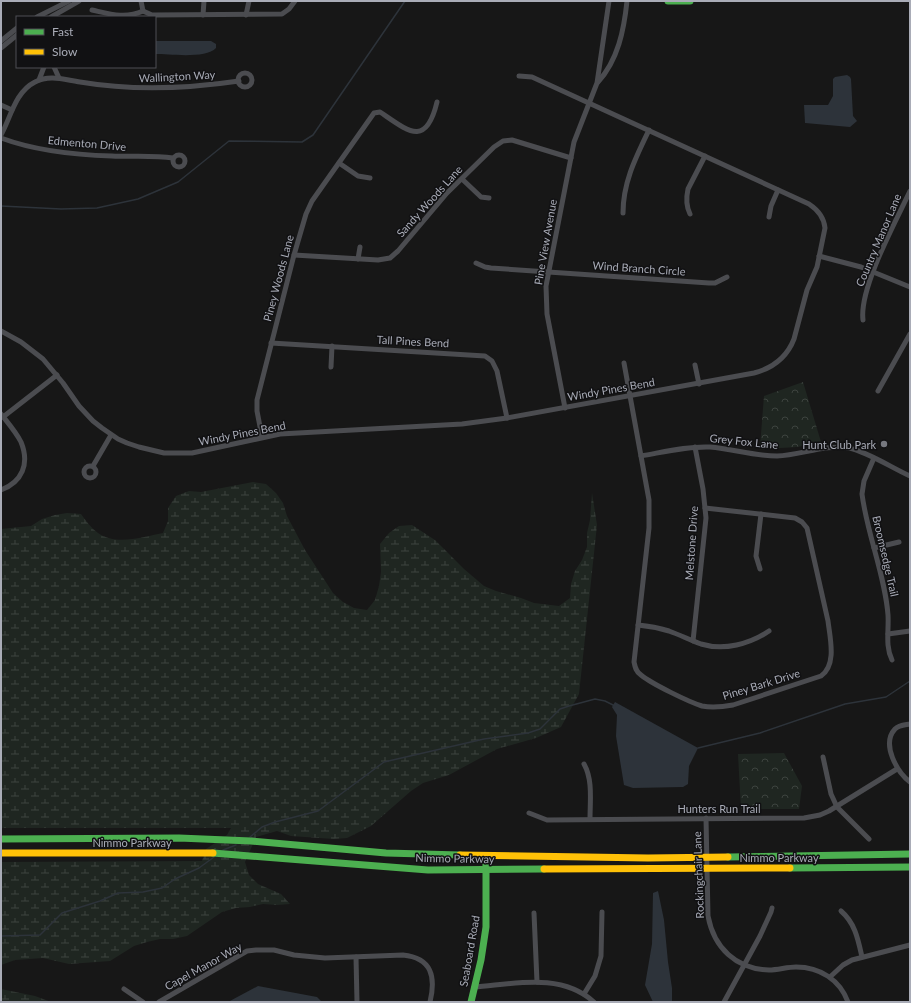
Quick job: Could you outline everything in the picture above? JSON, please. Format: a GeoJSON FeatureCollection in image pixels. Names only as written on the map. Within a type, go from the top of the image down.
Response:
{"type":"FeatureCollection","features":[{"type":"Feature","properties":{"kind":"main road"},"geometry":{"type":"LineString","coordinates":[[668,1],[690,1]]}},
{"type":"Feature","properties":{"kind":"main road","name":"Nimmo Parkway"},"geometry":{"type":"LineString","coordinates":[[1,839],[179,838],[251,841],[386,853],[486,856],[648,858],[910,854]]}},
{"type":"Feature","properties":{"kind":"main road","name":"Nimmo Parkway"},"geometry":{"type":"LineString","coordinates":[[1,854],[237,854],[428,870],[910,867]]}},
{"type":"Feature","properties":{"kind":"main road","name":"Seaboard Road"},"geometry":{"type":"LineString","coordinates":[[471,1002],[482,956],[486,927],[486,856]]}},
{"type":"Feature","properties":{"kind":"street"},"geometry":{"type":"LineString","coordinates":[[39,16],[69,1]]}},
{"type":"Feature","properties":{"kind":"street"},"geometry":{"type":"LineString","coordinates":[[53,16],[79,1]]}},
{"type":"Feature","properties":{"kind":"street"},"geometry":{"type":"LineString","coordinates":[[141,1],[143,11]]}},
{"type":"Feature","properties":{"kind":"street"},"geometry":{"type":"LineString","coordinates":[[203,15],[204,1]]}},
{"type":"Feature","properties":{"kind":"street"},"geometry":{"type":"LineString","coordinates":[[246,15],[249,1]]}},
{"type":"Feature","properties":{"kind":"street"},"geometry":{"type":"LineString","coordinates":[[92,10],[118,15],[134,15],[143,11],[152,15],[282,14],[290,8],[295,1]]}},
{"type":"Feature","properties":{"kind":"street","name":"Pine View Avenue"},"geometry":{"type":"LineString","coordinates":[[565,408],[547,314],[546,286],[571,158],[578,131],[597,83],[609,1]]}},
{"type":"Feature","properties":{"kind":"street","name":"Pine View Avenue"},"geometry":{"type":"LineString","coordinates":[[597,83],[607,70],[620,43],[626,1]]}},
{"type":"Feature","properties":{"kind":"street"},"geometry":{"type":"LineString","coordinates":[[1,41],[16,29]]}},
{"type":"Feature","properties":{"kind":"street"},"geometry":{"type":"LineString","coordinates":[[1,48],[16,36]]}},
{"type":"Feature","properties":{"kind":"street"},"geometry":{"type":"LineString","coordinates":[[1,137],[12,110],[25,89],[39,80],[44,68]]}},
{"type":"Feature","properties":{"kind":"street"},"geometry":{"type":"LineString","coordinates":[[54,68],[59,78]]}},
{"type":"Feature","properties":{"kind":"street","name":"Windy Pines Bend"},"geometry":{"type":"LineString","coordinates":[[1,331],[34,351],[47,363],[85,413],[111,435],[139,447],[164,453],[177,454],[207,450],[290,433],[462,424],[507,418],[699,384],[762,371],[770,368],[783,358],[794,339],[807,290],[815,273],[825,228],[824,221],[818,211],[809,204],[590,102],[532,77],[519,76]]}},
{"type":"Feature","properties":{"kind":"street","name":"Wallington Way"},"geometry":{"type":"LineString","coordinates":[[39,80],[59,78],[105,86],[149,89],[197,87],[239,81]]}},
{"type":"Feature","properties":{"kind":"street","name":"Piney Woods Lane"},"geometry":{"type":"LineString","coordinates":[[262,438],[257,405],[271,343],[302,224],[312,201],[374,113],[378,111],[410,131],[415,132],[425,129],[431,122],[437,102]]}},
{"type":"Feature","properties":{"kind":"street"},"geometry":{"type":"LineString","coordinates":[[1,105],[12,110]]}},
{"type":"Feature","properties":{"kind":"street"},"geometry":{"type":"LineString","coordinates":[[623,213],[627,179],[649,130]]}},
{"type":"Feature","properties":{"kind":"street","name":"Edmenton Drive"},"geometry":{"type":"LineString","coordinates":[[1,137],[38,148],[75,154],[106,156],[161,156],[173,158]]}},
{"type":"Feature","properties":{"kind":"street","name":"Sandy Woods Lane"},"geometry":{"type":"LineString","coordinates":[[294,254],[384,260],[395,254],[433,208],[498,143],[508,140],[516,141],[571,158]]}},
{"type":"Feature","properties":{"kind":"street"},"geometry":{"type":"LineString","coordinates":[[690,214],[687,207],[688,189],[705,156]]}},
{"type":"Feature","properties":{"kind":"street"},"geometry":{"type":"LineString","coordinates":[[339,163],[358,176],[370,178]]}},
{"type":"Feature","properties":{"kind":"street"},"geometry":{"type":"LineString","coordinates":[[462,179],[481,197],[489,198]]}},
{"type":"Feature","properties":{"kind":"street"},"geometry":{"type":"LineString","coordinates":[[769,217],[771,206],[778,190]]}},
{"type":"Feature","properties":{"kind":"street","name":"Country Manor Lane"},"geometry":{"type":"LineString","coordinates":[[863,320],[864,301],[873,271],[910,191]]}},
{"type":"Feature","properties":{"kind":"street"},"geometry":{"type":"LineString","coordinates":[[358,259],[360,247]]}},
{"type":"Feature","properties":{"kind":"street"},"geometry":{"type":"LineString","coordinates":[[819,256],[848,262],[910,287]]}},
{"type":"Feature","properties":{"kind":"street","name":"Wind Branch Circle"},"geometry":{"type":"LineString","coordinates":[[476,263],[491,268],[709,284],[727,277]]}},
{"type":"Feature","properties":{"kind":"street"},"geometry":{"type":"LineString","coordinates":[[878,391],[910,334]]}},
{"type":"Feature","properties":{"kind":"street","name":"Tall Pines Bend"},"geometry":{"type":"LineString","coordinates":[[271,343],[485,356],[492,361],[497,371],[507,418]]}},
{"type":"Feature","properties":{"kind":"street"},"geometry":{"type":"LineString","coordinates":[[331,368],[332,346]]}},
{"type":"Feature","properties":{"kind":"street","name":"Piney Bark Drive"},"geometry":{"type":"LineString","coordinates":[[624,363],[649,500],[649,528],[634,662],[637,671],[640,675],[657,685],[699,705],[718,707],[733,705],[825,674],[831,663],[828,621],[809,531],[805,524],[798,519],[705,508]]}},
{"type":"Feature","properties":{"kind":"street"},"geometry":{"type":"LineString","coordinates":[[695,365],[699,384]]}},
{"type":"Feature","properties":{"kind":"street"},"geometry":{"type":"LineString","coordinates":[[1,490],[17,485],[24,468],[24,454],[18,438],[2,416],[57,375]]}},
{"type":"Feature","properties":{"kind":"street"},"geometry":{"type":"LineString","coordinates":[[93,466],[111,435]]}},
{"type":"Feature","properties":{"kind":"street","name":"Grey Fox Lane"},"geometry":{"type":"LineString","coordinates":[[641,456],[695,447],[726,449],[772,456],[791,455],[829,447],[839,447],[856,450],[910,476]]}},
{"type":"Feature","properties":{"kind":"street","name":"Melstone Drive"},"geometry":{"type":"LineString","coordinates":[[693,641],[706,518],[701,472],[695,447]]}},
{"type":"Feature","properties":{"kind":"street","name":"Broomsedge Trail"},"geometry":{"type":"LineString","coordinates":[[874,458],[864,481],[862,494],[886,602],[889,653],[892,660]]}},
{"type":"Feature","properties":{"kind":"street"},"geometry":{"type":"LineString","coordinates":[[760,569],[756,556],[761,514]]}},
{"type":"Feature","properties":{"kind":"street"},"geometry":{"type":"LineString","coordinates":[[874,548],[899,542]]}},
{"type":"Feature","properties":{"kind":"street"},"geometry":{"type":"LineString","coordinates":[[638,625],[667,630],[709,646],[730,646],[749,641],[769,630]]}},
{"type":"Feature","properties":{"kind":"street"},"geometry":{"type":"LineString","coordinates":[[888,634],[910,631]]}},
{"type":"Feature","properties":{"kind":"street"},"geometry":{"type":"LineString","coordinates":[[910,724],[902,725],[896,729],[891,736],[890,748],[897,769],[910,782]]}},
{"type":"Feature","properties":{"kind":"street"},"geometry":{"type":"LineString","coordinates":[[823,757],[831,794],[838,807],[869,839]]}},
{"type":"Feature","properties":{"kind":"street"},"geometry":{"type":"LineString","coordinates":[[584,764],[590,780],[590,819]]}},
{"type":"Feature","properties":{"kind":"street","name":"Hunters Run Trail"},"geometry":{"type":"LineString","coordinates":[[529,813],[547,820],[804,818],[838,807],[897,769]]}},
{"type":"Feature","properties":{"kind":"street","name":"Rockingchair Lane"},"geometry":{"type":"LineString","coordinates":[[706,818],[708,916],[716,940],[726,952],[745,965],[766,970],[792,967],[807,968],[830,977],[841,987],[848,1002]]}},
{"type":"Feature","properties":{"kind":"street"},"geometry":{"type":"LineString","coordinates":[[724,1002],[745,965],[772,908]]}},
{"type":"Feature","properties":{"kind":"street"},"geometry":{"type":"LineString","coordinates":[[841,911],[850,920],[855,928],[862,957]]}},
{"type":"Feature","properties":{"kind":"street"},"geometry":{"type":"LineString","coordinates":[[584,994],[595,976],[601,956],[602,912]]}},
{"type":"Feature","properties":{"kind":"street"},"geometry":{"type":"LineString","coordinates":[[534,913],[537,982]]}},
{"type":"Feature","properties":{"kind":"street"},"geometry":{"type":"LineString","coordinates":[[830,977],[843,965],[862,957],[892,951],[910,945]]}},
{"type":"Feature","properties":{"kind":"street","name":"Capel Manor Way"},"geometry":{"type":"LineString","coordinates":[[159,1002],[247,952],[265,950],[309,957],[410,956],[420,960],[428,968],[432,978],[433,990],[430,1002]]}},
{"type":"Feature","properties":{"kind":"street"},"geometry":{"type":"LineString","coordinates":[[356,957],[357,1002]]}},
{"type":"Feature","properties":{"kind":"street"},"geometry":{"type":"LineString","coordinates":[[474,987],[537,982],[555,983],[584,994],[594,1002]]}},
{"type":"Feature","properties":{"kind":"street"},"geometry":{"type":"LineString","coordinates":[[124,989],[143,1002]]}},
{"type":"Feature","properties":{"kind":"green space"},"geometry":{"type":"Polygon","coordinates":[[[803,382],[821,442],[790,448],[760,447],[764,396],[803,382]]]}},
{"type":"Feature","properties":{"kind":"green space"},"geometry":{"type":"Polygon","coordinates":[[[253,482],[266,484],[276,493],[283,503],[287,516],[305,550],[333,593],[343,602],[354,608],[367,610],[375,600],[379,586],[381,572],[380,544],[389,533],[399,526],[412,525],[435,540],[464,569],[484,586],[534,603],[559,606],[570,598],[571,584],[575,571],[582,560],[587,547],[587,533],[590,520],[592,493],[597,525],[579,694],[561,727],[536,738],[497,749],[449,775],[423,783],[411,791],[371,826],[347,838],[334,839],[291,836],[277,831],[256,837],[245,862],[249,875],[258,884],[281,894],[290,904],[263,904],[236,908],[222,912],[187,936],[173,939],[160,939],[134,946],[110,961],[69,964],[43,958],[15,960],[1,965],[1,862],[202,861],[206,849],[227,835],[231,828],[1,828],[1,529],[31,526],[42,519],[67,513],[81,514],[93,529],[105,537],[121,540],[138,538],[163,533],[168,521],[168,508],[176,496],[189,491],[201,492],[253,482]]]}},
{"type":"Feature","properties":{"kind":"green space"},"geometry":{"type":"Polygon","coordinates":[[[784,753],[802,786],[799,809],[741,809],[738,754],[784,753]]]}},
{"type":"Feature","properties":{"kind":"green space"},"geometry":{"type":"Polygon","coordinates":[[[1,989],[35,996],[51,1002],[1,1002],[1,989]]]}},
{"type":"Feature","properties":{"kind":"shaded area"},"geometry":{"type":"Polygon","coordinates":[[[156,41],[211,41],[216,44],[216,48],[204,54],[156,54],[156,41]]]}},
{"type":"Feature","properties":{"kind":"shaded area"},"geometry":{"type":"Polygon","coordinates":[[[847,75],[851,79],[853,116],[857,121],[850,127],[805,123],[804,105],[828,105],[833,96],[833,79],[835,77],[847,75]]]}},
{"type":"Feature","properties":{"kind":"shaded area"},"geometry":{"type":"Polygon","coordinates":[[[615,702],[698,748],[689,766],[688,784],[683,787],[633,788],[624,785],[616,736],[617,715],[612,707],[615,702]]]}},
{"type":"Feature","properties":{"kind":"shaded area"},"geometry":{"type":"Polygon","coordinates":[[[658,891],[664,920],[672,988],[672,1002],[653,1002],[645,985],[652,944],[653,893],[658,891]]]}},
{"type":"Feature","properties":{"kind":"shaded area"},"geometry":{"type":"Polygon","coordinates":[[[258,986],[317,997],[322,1002],[228,1002],[258,986]]]}},
{"type":"Feature","properties":{"kind":"waterway"},"geometry":{"type":"LineString","coordinates":[[1,206],[61,209],[97,208],[138,199],[178,182],[229,141],[302,142],[313,135],[405,1]]}},
{"type":"Feature","properties":{"kind":"waterway"},"geometry":{"type":"LineString","coordinates":[[698,748],[760,733],[845,704],[886,697],[910,681]]}},
{"type":"Feature","properties":{"kind":"waterway"},"geometry":{"type":"LineString","coordinates":[[250,837],[262,827],[275,822],[318,811],[384,762],[484,739],[528,733],[540,729],[560,709],[595,699],[605,701],[615,706]]}},
{"type":"Feature","properties":{"kind":"waterway"},"geometry":{"type":"LineString","coordinates":[[223,850],[236,845]]}},
{"type":"Feature","properties":{"kind":"waterway"},"geometry":{"type":"LineString","coordinates":[[1,936],[40,935],[62,913],[100,901],[118,893],[143,892],[162,888],[175,879],[199,868],[214,857]]}},
{"type":"Feature","properties":{"kind":"traffic: fast"},"geometry":{"type":"LineString","coordinates":[[668,1],[690,1]]}},
{"type":"Feature","properties":{"kind":"traffic: fast"},"geometry":{"type":"LineString","coordinates":[[1,839],[179,838],[251,841],[386,853],[460,855]]}},
{"type":"Feature","properties":{"kind":"traffic: fast"},"geometry":{"type":"LineString","coordinates":[[213,853],[428,870],[544,869]]}},
{"type":"Feature","properties":{"kind":"traffic: fast"},"geometry":{"type":"LineString","coordinates":[[728,857],[910,854]]}},
{"type":"Feature","properties":{"kind":"traffic: fast"},"geometry":{"type":"LineString","coordinates":[[471,1002],[481,960],[486,927],[486,856]]}},
{"type":"Feature","properties":{"kind":"traffic: fast"},"geometry":{"type":"LineString","coordinates":[[790,868],[910,867]]}},
{"type":"Feature","properties":{"kind":"traffic: slow"},"geometry":{"type":"LineString","coordinates":[[1,853],[213,853]]}},
{"type":"Feature","properties":{"kind":"traffic: slow"},"geometry":{"type":"LineString","coordinates":[[460,855],[648,858],[728,857]]}},
{"type":"Feature","properties":{"kind":"traffic: slow"},"geometry":{"type":"LineString","coordinates":[[544,869],[790,868]]}},
{"type":"Feature","properties":{"kind":"place","name":"Hunt Club Park"},"geometry":{"type":"Point","coordinates":[884,444]}}]}
